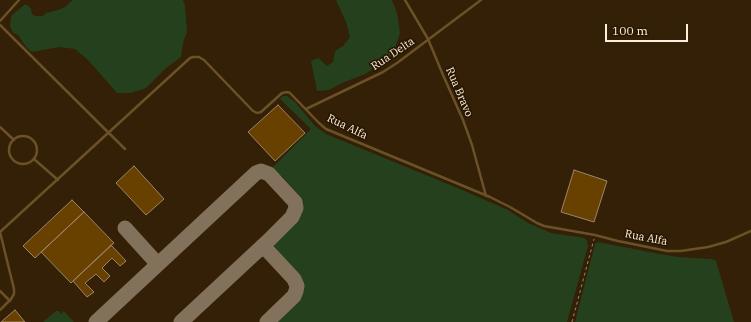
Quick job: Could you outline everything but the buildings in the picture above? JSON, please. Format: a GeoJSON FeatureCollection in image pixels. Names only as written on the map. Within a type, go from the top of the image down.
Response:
{"type":"FeatureCollection","features":[{"type":"Feature","properties":{"kind":"lane"},"geometry":{"type":"LineString","coordinates":[[0,21],[19,0]]}},
{"type":"Feature","properties":{"kind":"lane","name":"Rua Bravo"},"geometry":{"type":"LineString","coordinates":[[405,0],[428,39],[463,120],[472,145],[486,196]]}},
{"type":"Feature","properties":{"kind":"lane","name":"Rua Delta"},"geometry":{"type":"LineString","coordinates":[[306,109],[383,72],[481,0]]}},
{"type":"Feature","properties":{"kind":"lane"},"geometry":{"type":"LineString","coordinates":[[0,25],[125,149]]}},
{"type":"Feature","properties":{"kind":"lane","name":"Rua Alfa"},"geometry":{"type":"LineString","coordinates":[[0,232],[58,180],[108,132],[190,58],[193,57],[199,57],[204,60],[253,111],[257,113],[261,112],[282,93],[288,92],[326,129],[510,206],[544,226],[595,235],[667,251],[681,251],[708,247],[720,244],[751,231]]}},
{"type":"Feature","properties":{"kind":"lane"},"geometry":{"type":"LineString","coordinates":[[0,127],[14,140]]}},
{"type":"Feature","properties":{"kind":"lane"},"geometry":{"type":"LineString","coordinates":[[23,136],[33,140],[37,149],[34,159],[26,164],[14,161],[9,150],[14,140],[23,136]]}},
{"type":"Feature","properties":{"kind":"lane"},"geometry":{"type":"LineString","coordinates":[[34,159],[58,180]]}},
{"type":"Feature","properties":{"kind":"lane"},"geometry":{"type":"LineString","coordinates":[[0,232],[14,289],[14,296],[0,310]]}},
{"type":"Feature","properties":{"kind":"lane"},"geometry":{"type":"LineString","coordinates":[[0,291],[10,301]]}},
{"type":"Feature","properties":{"kind":"path"},"geometry":{"type":"LineString","coordinates":[[572,322],[595,235]]}},
{"type":"Feature","properties":{"kind":"green space"},"geometry":{"type":"Polygon","coordinates":[[[73,0],[183,0],[185,6],[187,32],[183,43],[181,57],[165,69],[146,88],[131,93],[117,93],[88,60],[75,49],[59,47],[32,52],[26,47],[18,35],[13,33],[10,26],[11,16],[24,5],[27,5],[31,9],[32,14],[35,16],[43,16],[46,13],[65,7],[73,0]]]}},
{"type":"Feature","properties":{"kind":"green space"},"geometry":{"type":"Polygon","coordinates":[[[336,0],[392,0],[397,13],[400,33],[394,51],[387,60],[365,74],[329,90],[317,91],[311,61],[318,58],[327,66],[333,62],[335,51],[343,46],[350,37],[346,22],[336,0]]]}},
{"type":"Feature","properties":{"kind":"green space"},"geometry":{"type":"Polygon","coordinates":[[[283,96],[287,96],[295,102],[315,126],[326,134],[508,210],[528,223],[551,233],[585,238],[588,246],[567,322],[276,322],[301,298],[303,290],[299,276],[275,250],[274,245],[276,240],[299,219],[302,212],[302,204],[300,196],[282,176],[277,173],[267,173],[311,129],[280,99],[283,96]]]}},
{"type":"Feature","properties":{"kind":"green space"},"geometry":{"type":"Polygon","coordinates":[[[598,242],[678,257],[712,259],[716,261],[734,322],[575,322],[595,244],[598,242]]]}},
{"type":"Feature","properties":{"kind":"green space"},"geometry":{"type":"Polygon","coordinates":[[[56,311],[59,311],[61,314],[64,311],[74,322],[43,322],[56,311]]]}},
{"type":"Feature","properties":{"kind":"taxiway"},"geometry":{"type":"LineString","coordinates":[[96,322],[256,173],[261,171],[269,174],[295,202],[296,208],[292,217],[181,322]]}},
{"type":"Feature","properties":{"kind":"taxiway"},"geometry":{"type":"LineString","coordinates":[[125,228],[154,260],[154,268]]}},
{"type":"Feature","properties":{"kind":"taxiway"},"geometry":{"type":"LineString","coordinates":[[259,250],[267,250],[294,279],[297,286],[294,296],[267,322]]}}]}
